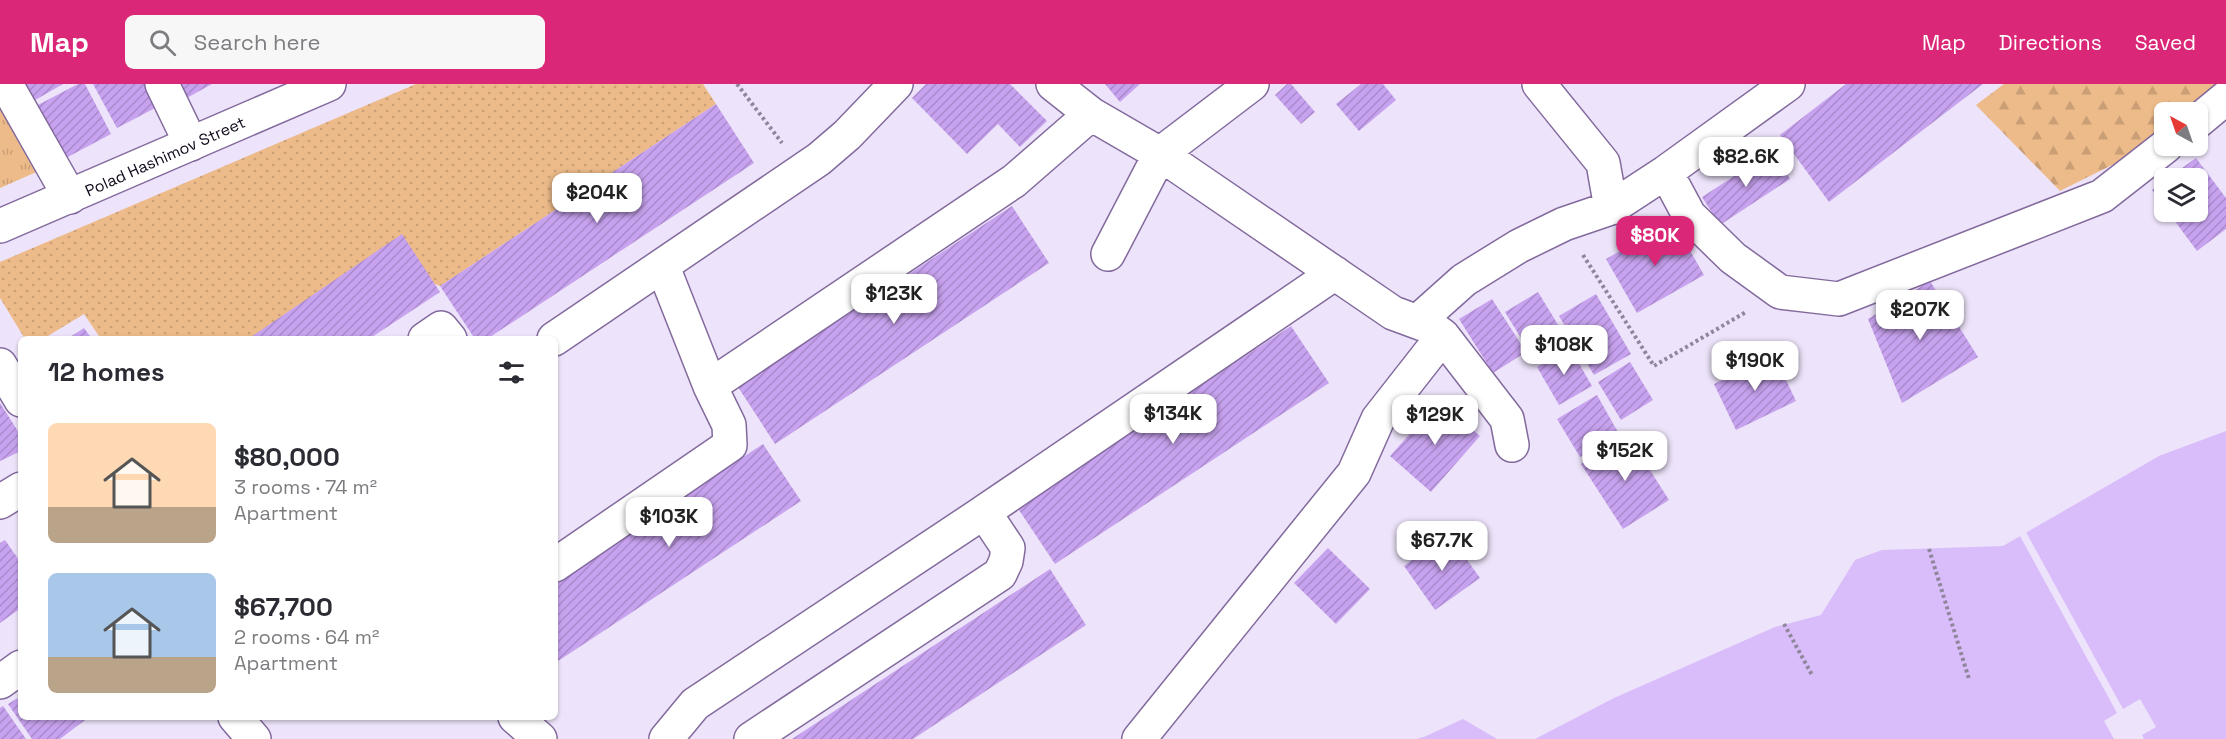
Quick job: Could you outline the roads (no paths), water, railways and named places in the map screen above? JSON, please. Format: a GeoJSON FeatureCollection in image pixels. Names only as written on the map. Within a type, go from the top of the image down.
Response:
{"type":"FeatureCollection","features":[{"type":"Feature","properties":{"kind":"street"},"geometry":{"type":"LineString","coordinates":[[6,84],[70,197]]}},
{"type":"Feature","properties":{"kind":"street"},"geometry":{"type":"LineString","coordinates":[[162,84],[191,144]]}},
{"type":"Feature","properties":{"kind":"street","name":"Polad Hashimov Street"},"geometry":{"type":"LineString","coordinates":[[0,226],[329,84]]}},
{"type":"Feature","properties":{"kind":"street"},"geometry":{"type":"LineString","coordinates":[[558,336],[803,171],[848,135],[896,84]]}},
{"type":"Feature","properties":{"kind":"street"},"geometry":{"type":"LineString","coordinates":[[1053,84],[1091,114],[1160,154],[1393,313],[1430,329],[1507,419],[1512,445]]}},
{"type":"Feature","properties":{"kind":"street"},"geometry":{"type":"LineString","coordinates":[[1108,254],[1160,154],[1252,84]]}},
{"type":"Feature","properties":{"kind":"street"},"geometry":{"type":"LineString","coordinates":[[1539,84],[1604,163],[1611,208]]}},
{"type":"Feature","properties":{"kind":"street"},"geometry":{"type":"LineString","coordinates":[[1138,739],[1354,473],[1378,418],[1430,329],[1464,280],[1519,246],[1564,224],[1611,208],[1666,172],[1788,84]]}},
{"type":"Feature","properties":{"kind":"street"},"geometry":{"type":"LineString","coordinates":[[2208,113],[2226,98]]}},
{"type":"Feature","properties":{"kind":"street"},"geometry":{"type":"LineString","coordinates":[[710,386],[1014,182],[1091,114]]}},
{"type":"Feature","properties":{"kind":"street"},"geometry":{"type":"LineString","coordinates":[[1666,172],[1689,215],[1733,258],[1780,292],[1839,299],[2102,196],[2154,155]]}},
{"type":"Feature","properties":{"kind":"street"},"geometry":{"type":"LineString","coordinates":[[558,563],[730,445],[729,425],[710,386],[663,267]]}},
{"type":"Feature","properties":{"kind":"street"},"geometry":{"type":"LineString","coordinates":[[665,739],[695,704],[984,512],[1335,273]]}},
{"type":"Feature","properties":{"kind":"street"},"geometry":{"type":"LineString","coordinates":[[429,336],[441,328],[448,336]]}},
{"type":"Feature","properties":{"kind":"street"},"geometry":{"type":"LineString","coordinates":[[0,365],[18,395]]}},
{"type":"Feature","properties":{"kind":"street"},"geometry":{"type":"LineString","coordinates":[[0,502],[18,491]]}},
{"type":"Feature","properties":{"kind":"street"},"geometry":{"type":"LineString","coordinates":[[751,739],[1000,574],[1006,561],[1008,548],[984,512]]}},
{"type":"Feature","properties":{"kind":"street"},"geometry":{"type":"LineString","coordinates":[[0,682],[18,669]]}},
{"type":"Feature","properties":{"kind":"street"},"geometry":{"type":"LineString","coordinates":[[238,720],[254,739]]}},
{"type":"Feature","properties":{"kind":"street"},"geometry":{"type":"LineString","coordinates":[[518,720],[540,739]]}},
{"type":"Feature","properties":{"kind":"street"},"geometry":{"type":"LineString","coordinates":[[665,739],[672,739]]}}]}
